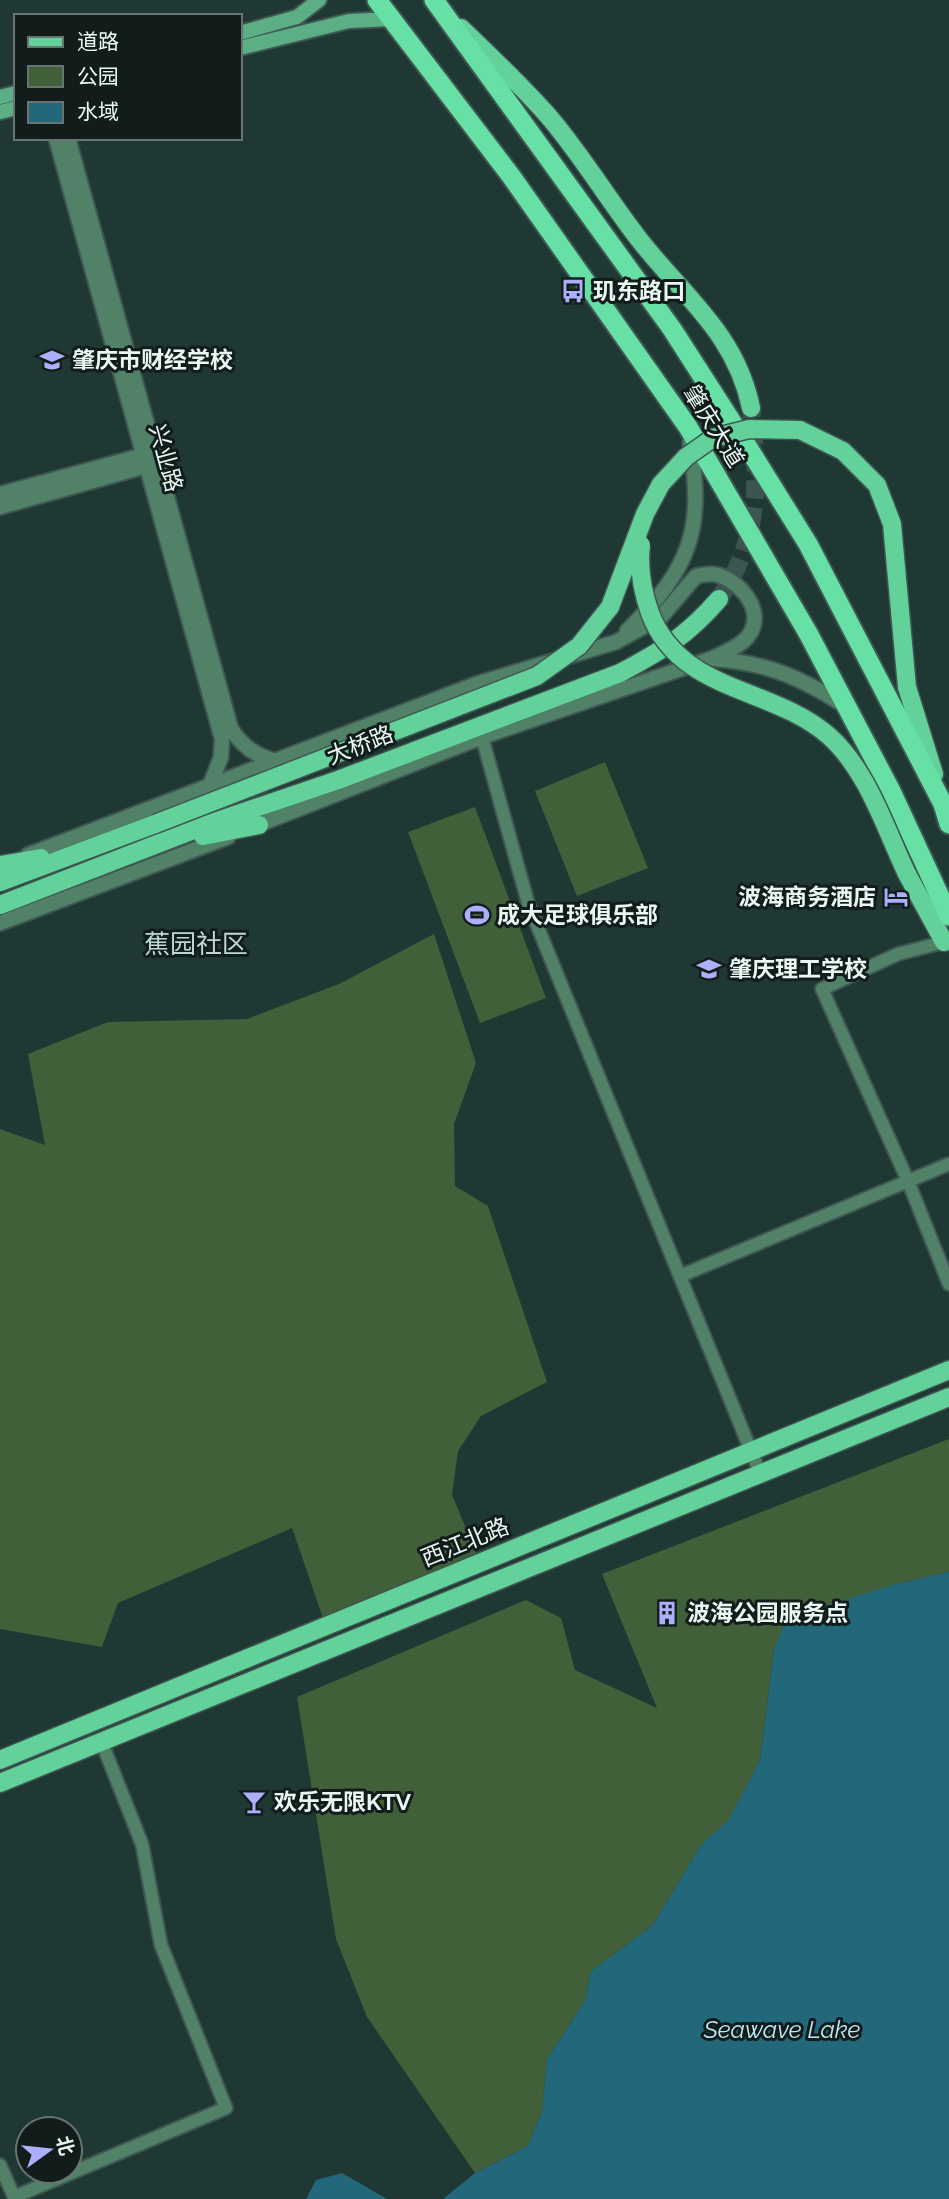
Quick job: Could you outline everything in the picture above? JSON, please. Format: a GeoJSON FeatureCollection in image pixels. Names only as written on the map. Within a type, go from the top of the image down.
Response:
{"type":"FeatureCollection","features":[{"type":"Feature","properties":{"kind":"highway","name":"肇庆大道"},"geometry":{"type":"LineString","coordinates":[[377,0],[511,176],[688,427],[773,569],[917,846],[949,916]]}},
{"type":"Feature","properties":{"kind":"highway","name":"肇庆大道"},"geometry":{"type":"LineString","coordinates":[[436,4],[657,307],[744,441],[808,544],[946,809],[949,824]]}},
{"type":"Feature","properties":{"kind":"main road"},"geometry":{"type":"LineString","coordinates":[[242,32],[298,18],[319,0]]}},
{"type":"Feature","properties":{"kind":"main road"},"geometry":{"type":"LineString","coordinates":[[436,4],[552,120],[640,240],[707,318],[731,349],[746,383],[751,408]]}},
{"type":"Feature","properties":{"kind":"main road"},"geometry":{"type":"LineString","coordinates":[[242,47],[324,26],[392,19]]}},
{"type":"Feature","properties":{"kind":"main road"},"geometry":{"type":"LineString","coordinates":[[0,871],[86,850],[537,676],[579,646],[610,607],[645,514],[661,484],[686,457],[713,438],[748,429],[800,430],[843,451],[877,485],[892,524],[907,687],[946,809]]}},
{"type":"Feature","properties":{"kind":"main road"},"geometry":{"type":"LineString","coordinates":[[645,514],[640,554],[641,589],[657,631],[673,653],[686,663],[787,711],[827,735],[852,761],[907,874],[947,947]]}},
{"type":"Feature","properties":{"kind":"main road","name":"大桥路"},"geometry":{"type":"LineString","coordinates":[[0,905],[214,822],[338,780],[620,673],[664,650],[692,629],[719,599]]}},
{"type":"Feature","properties":{"kind":"main road"},"geometry":{"type":"LineString","coordinates":[[125,857],[214,833],[259,825]]}},
{"type":"Feature","properties":{"kind":"main road","name":"西江北路"},"geometry":{"type":"LineString","coordinates":[[0,1759],[949,1370]]}},
{"type":"Feature","properties":{"kind":"main road"},"geometry":{"type":"LineString","coordinates":[[0,1783],[949,1396]]}},
{"type":"Feature","properties":{"kind":"main road"},"geometry":{"type":"LineString","coordinates":[[180,1686],[188,1707]]}},
{"type":"Feature","properties":{"kind":"street","name":"兴业路"},"geometry":{"type":"LineString","coordinates":[[57,140],[149,460],[231,729],[241,743],[258,757],[279,762]]}},
{"type":"Feature","properties":{"kind":"street","name":"兴业路"},"geometry":{"type":"LineString","coordinates":[[69,140],[222,739],[221,757],[209,788]]}},
{"type":"Feature","properties":{"kind":"street"},"geometry":{"type":"LineString","coordinates":[[616,642],[662,596],[678,570],[694,530],[698,488],[688,427]]}},
{"type":"Feature","properties":{"kind":"street"},"geometry":{"type":"LineString","coordinates":[[0,494],[149,460]]}},
{"type":"Feature","properties":{"kind":"street"},"geometry":{"type":"LineString","coordinates":[[0,507],[149,460]]}},
{"type":"Feature","properties":{"kind":"street"},"geometry":{"type":"LineString","coordinates":[[0,871],[479,683],[616,642],[662,617],[696,576],[714,574],[740,589],[754,609],[754,628],[743,642],[713,659],[482,737],[0,923]]}},
{"type":"Feature","properties":{"kind":"street"},"geometry":{"type":"LineString","coordinates":[[713,659],[741,661],[780,670],[847,708]]}},
{"type":"Feature","properties":{"kind":"street"},"geometry":{"type":"LineString","coordinates":[[482,737],[528,903],[570,1012],[760,1473]]}},
{"type":"Feature","properties":{"kind":"street"},"geometry":{"type":"LineString","coordinates":[[917,846],[947,947],[898,954],[822,989],[908,1181],[949,1284]]}},
{"type":"Feature","properties":{"kind":"street"},"geometry":{"type":"LineString","coordinates":[[680,1276],[949,1164]]}},
{"type":"Feature","properties":{"kind":"street"},"geometry":{"type":"LineString","coordinates":[[0,2165],[14,2197],[226,2108],[161,1945],[142,1844],[102,1743]]}},
{"type":"Feature","properties":{"kind":"green space"},"geometry":{"type":"Polygon","coordinates":[[[605,762],[648,868],[577,896],[535,791],[605,762]]]}},
{"type":"Feature","properties":{"kind":"green space","name":"成大足球俱乐部"},"geometry":{"type":"Polygon","coordinates":[[[475,807],[546,998],[480,1023],[408,832],[475,807]]]}},
{"type":"Feature","properties":{"kind":"green space"},"geometry":{"type":"Polygon","coordinates":[[[434,934],[476,1063],[454,1124],[455,1186],[488,1206],[547,1382],[481,1416],[458,1451],[452,1495],[479,1559],[324,1621],[292,1528],[118,1603],[102,1647],[0,1629],[0,1129],[45,1145],[28,1054],[108,1022],[247,1019],[339,984],[434,934]]]}},
{"type":"Feature","properties":{"kind":"green space"},"geometry":{"type":"Polygon","coordinates":[[[949,1439],[949,1572],[896,1584],[774,1650],[760,1760],[728,1822],[702,1844],[652,1926],[591,1971],[585,2001],[547,2059],[542,2112],[528,2146],[475,2173],[367,2017],[336,1939],[297,1697],[526,1600],[561,1618],[575,1670],[657,1708],[602,1574],[949,1439]]]}},
{"type":"Feature","properties":{"kind":"water","name":"Seawave Lake"},"geometry":{"type":"Polygon","coordinates":[[[949,1572],[949,2199],[443,2199],[475,2173],[528,2146],[542,2112],[547,2059],[585,2001],[591,1971],[652,1926],[702,1844],[728,1821],[760,1760],[774,1650],[787,1617],[896,1584],[949,1572]]]}},
{"type":"Feature","properties":{"kind":"water"},"geometry":{"type":"Polygon","coordinates":[[[342,2173],[387,2199],[306,2199],[316,2180],[342,2173]]]}},
{"type":"Feature","properties":{"kind":"tunnel"},"geometry":{"type":"LineString","coordinates":[[719,599],[743,553],[754,507],[755,459],[751,408]]}},
{"type":"Feature","properties":{"kind":"place","name":"玑东路口"},"geometry":{"type":"Point","coordinates":[573,291]}},
{"type":"Feature","properties":{"kind":"place","name":"肇庆市财经学校"},"geometry":{"type":"Point","coordinates":[52,360]}},
{"type":"Feature","properties":{"kind":"place","name":"波海商务酒店"},"geometry":{"type":"Point","coordinates":[896,897]}},
{"type":"Feature","properties":{"kind":"place","name":"成大足球俱乐部"},"geometry":{"type":"Point","coordinates":[477,915]}},
{"type":"Feature","properties":{"kind":"place","name":"肇庆理工学校"},"geometry":{"type":"Point","coordinates":[709,969]}},
{"type":"Feature","properties":{"kind":"place","name":"波海公园服务点"},"geometry":{"type":"Point","coordinates":[667,1613]}},
{"type":"Feature","properties":{"kind":"place","name":"欢乐无限KTV"},"geometry":{"type":"Point","coordinates":[254,1802]}},
{"type":"Feature","properties":{"kind":"district","name":"蕉园社区"},"geometry":{"type":"Point","coordinates":[196,944]}}]}
